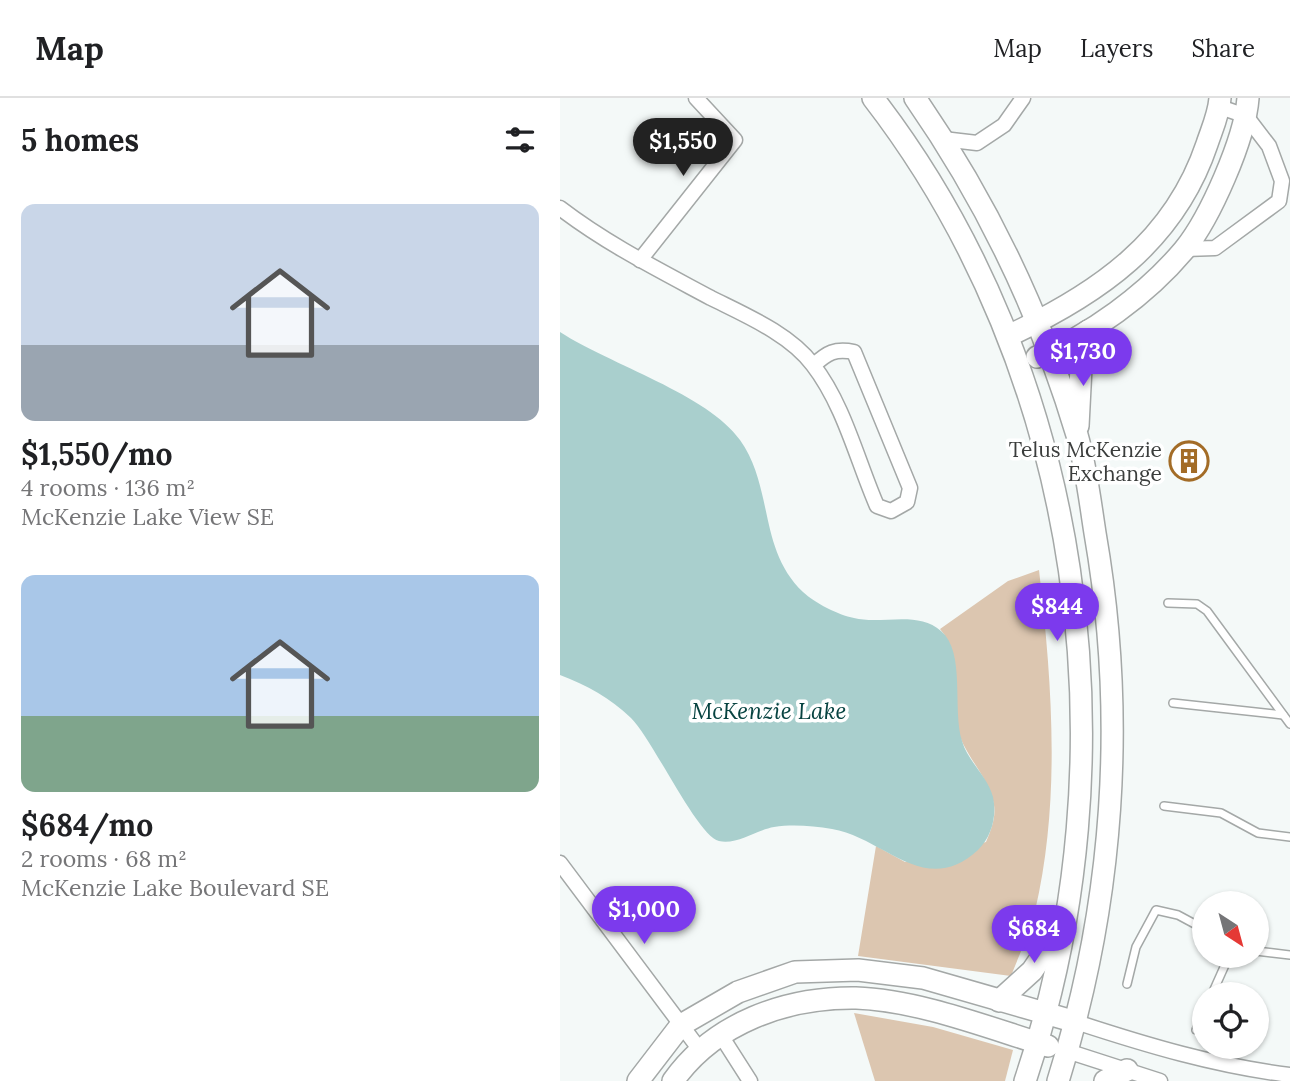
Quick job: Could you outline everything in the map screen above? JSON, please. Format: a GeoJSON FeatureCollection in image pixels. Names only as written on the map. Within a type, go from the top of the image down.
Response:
{"type":"FeatureCollection","features":[{"type":"Feature","properties":{"kind":"main road"},"geometry":{"type":"LineString","coordinates":[[873,98],[894,125],[950,219],[1008,336],[1046,452],[1067,560],[1078,634],[1078,811],[1063,926],[1045,1012],[1025,1081]]}},
{"type":"Feature","properties":{"kind":"main road"},"geometry":{"type":"LineString","coordinates":[[915,98],[943,139],[1021,282],[1077,437],[1104,582],[1114,733],[1110,808],[1100,907],[1076,1022],[1058,1081]]}},
{"type":"Feature","properties":{"kind":"main road"},"geometry":{"type":"LineString","coordinates":[[1008,336],[1037,323],[1103,283],[1165,226],[1198,172],[1220,103]]}},
{"type":"Feature","properties":{"kind":"main road"},"geometry":{"type":"LineString","coordinates":[[1019,365],[1088,331],[1143,289],[1185,249],[1223,182],[1247,107]]}},
{"type":"Feature","properties":{"kind":"main road"},"geometry":{"type":"LineString","coordinates":[[1077,437],[1082,348],[1088,331]]}},
{"type":"Feature","properties":{"kind":"main road"},"geometry":{"type":"LineString","coordinates":[[999,1001],[1032,971],[1063,926]]}},
{"type":"Feature","properties":{"kind":"main road"},"geometry":{"type":"LineString","coordinates":[[638,1081],[681,1025],[738,992],[795,972],[858,970],[923,978],[1076,1022]]}},
{"type":"Feature","properties":{"kind":"main road"},"geometry":{"type":"LineString","coordinates":[[680,1078],[699,1050],[720,1034],[756,1016],[804,1002],[857,998],[910,1006],[1067,1051]]}},
{"type":"Feature","properties":{"kind":"main road"},"geometry":{"type":"LineString","coordinates":[[1105,1081],[1127,1070]]}},
{"type":"Feature","properties":{"kind":"street"},"geometry":{"type":"LineString","coordinates":[[640,260],[735,140],[696,98]]}},
{"type":"Feature","properties":{"kind":"street"},"geometry":{"type":"LineString","coordinates":[[943,139],[977,143],[1004,125],[1023,98]]}},
{"type":"Feature","properties":{"kind":"street"},"geometry":{"type":"LineString","coordinates":[[1185,249],[1215,247],[1279,201],[1282,181],[1269,146],[1247,107],[1220,103]]}},
{"type":"Feature","properties":{"kind":"street"},"geometry":{"type":"LineString","coordinates":[[560,208],[592,233],[748,317],[798,348],[814,365],[839,412],[877,506],[891,511],[907,502],[910,488],[854,352],[843,349],[827,352],[814,365]]}},
{"type":"Feature","properties":{"kind":"street"},"geometry":{"type":"LineString","coordinates":[[560,863],[699,1050]]}},
{"type":"Feature","properties":{"kind":"street"},"geometry":{"type":"LineString","coordinates":[[1076,1022],[1150,1047],[1242,1069],[1290,1075]]}},
{"type":"Feature","properties":{"kind":"street"},"geometry":{"type":"LineString","coordinates":[[720,1034],[750,1081]]}},
{"type":"Feature","properties":{"kind":"street"},"geometry":{"type":"LineString","coordinates":[[1067,1051],[1160,1081]]}},
{"type":"Feature","properties":{"kind":"lane"},"geometry":{"type":"LineString","coordinates":[[1168,603],[1197,604],[1208,611],[1290,724]]}},
{"type":"Feature","properties":{"kind":"lane"},"geometry":{"type":"LineString","coordinates":[[1173,703],[1283,715]]}},
{"type":"Feature","properties":{"kind":"lane"},"geometry":{"type":"LineString","coordinates":[[1164,806],[1221,813],[1258,833],[1290,837]]}},
{"type":"Feature","properties":{"kind":"lane"},"geometry":{"type":"LineString","coordinates":[[1127,984],[1136,947],[1156,910],[1178,915],[1192,923]]}},
{"type":"Feature","properties":{"kind":"lane"},"geometry":{"type":"LineString","coordinates":[[1269,953],[1290,955]]}},
{"type":"Feature","properties":{"kind":"shaded area"},"geometry":{"type":"Polygon","coordinates":[[[1039,570],[1048,655],[1051,784],[1043,869],[1035,911],[1011,976],[858,956],[876,846],[905,862],[986,842],[994,819],[994,805],[986,783],[959,733],[955,710],[954,662],[947,639],[940,629],[1008,581],[1039,570]]]}},
{"type":"Feature","properties":{"kind":"shaded area"},"geometry":{"type":"Polygon","coordinates":[[[854,1013],[933,1027],[1013,1050],[1005,1081],[875,1081],[854,1013]]]}},
{"type":"Feature","properties":{"kind":"water","name":"McKenzie Lake"},"geometry":{"type":"Polygon","coordinates":[[[560,332],[682,394],[725,424],[740,440],[751,459],[779,557],[789,575],[808,596],[834,611],[854,618],[922,621],[941,631],[949,640],[956,667],[962,741],[990,789],[994,804],[990,832],[978,850],[959,864],[940,869],[905,861],[851,834],[818,827],[774,827],[733,841],[719,841],[699,823],[631,718],[598,693],[560,675],[560,332]]]}},
{"type":"Feature","properties":{"kind":"place","name":"Telus McKenzie Exchange"},"geometry":{"type":"Point","coordinates":[1189,461]}}]}
